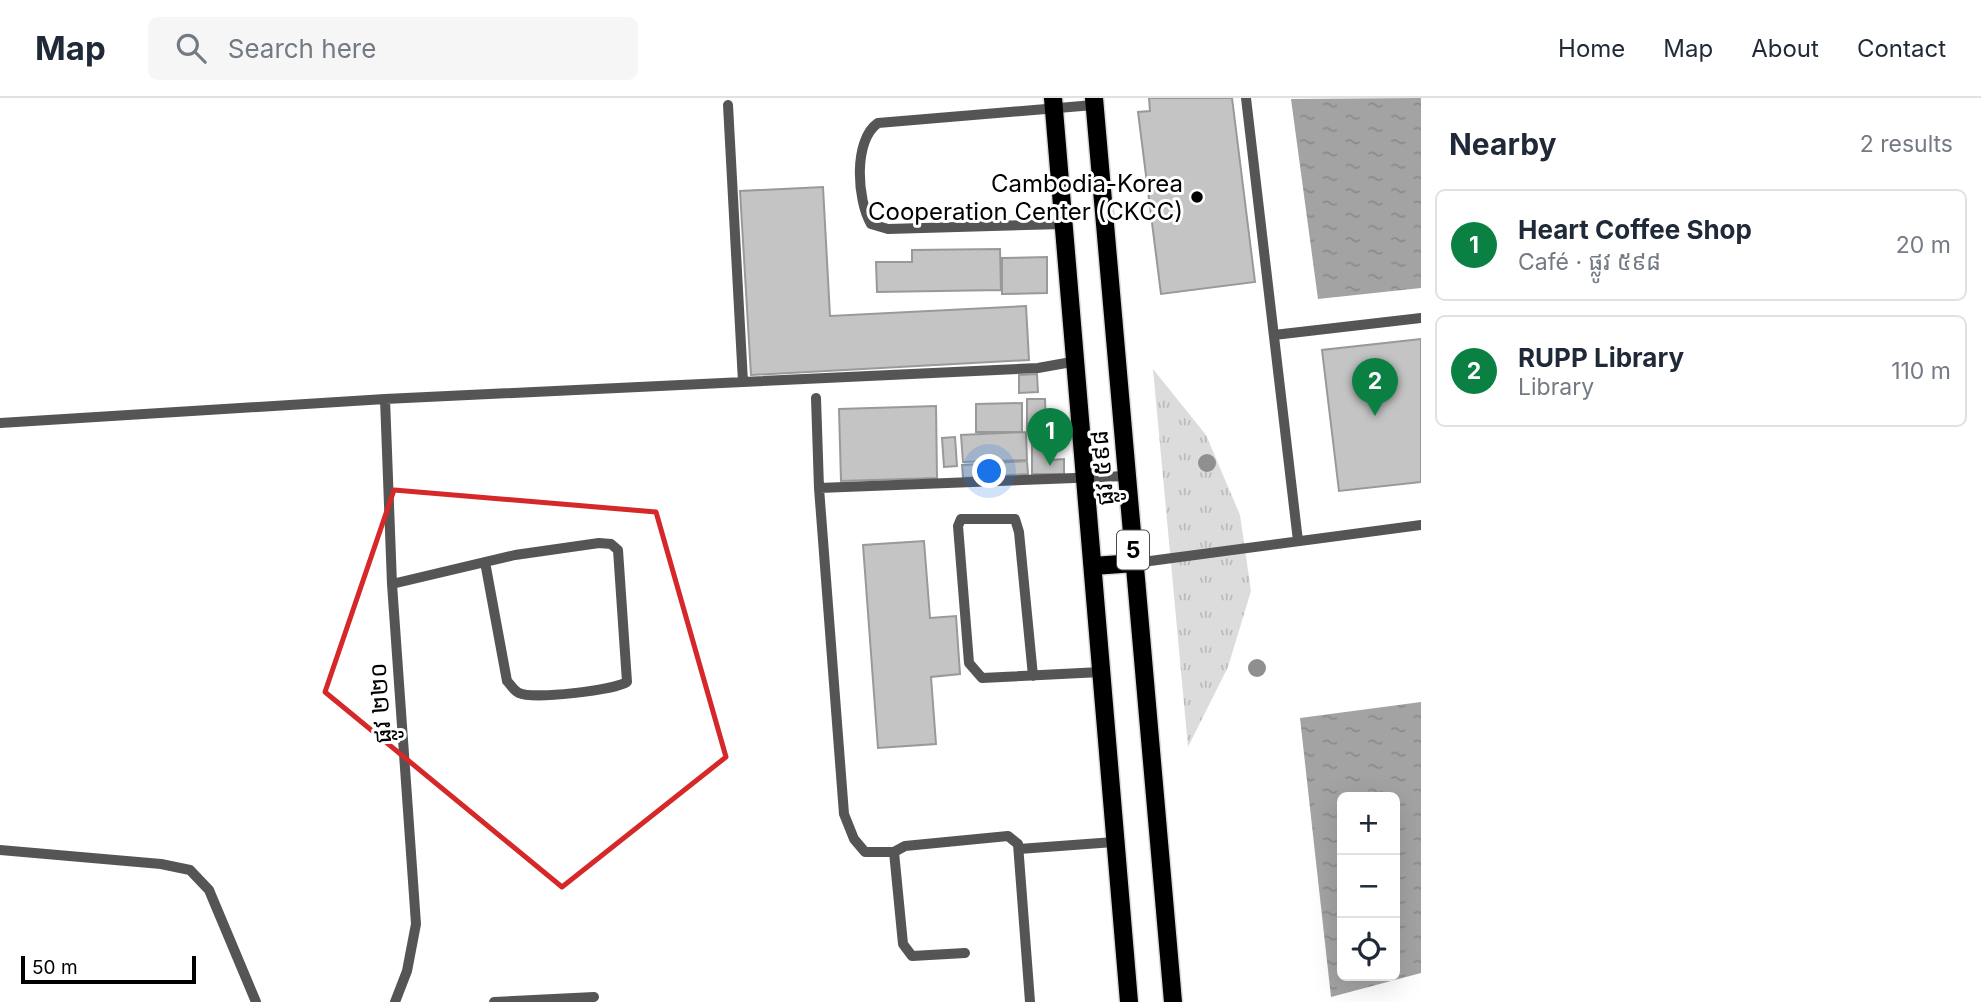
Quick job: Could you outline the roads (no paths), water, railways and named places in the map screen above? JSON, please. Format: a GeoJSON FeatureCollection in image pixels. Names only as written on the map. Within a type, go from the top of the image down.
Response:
{"type":"FeatureCollection","features":[{"type":"Feature","properties":{"kind":"main road","name":"ផ្លូវ ៥៩៨"},"geometry":{"type":"LineString","coordinates":[[1053,102],[1077,361],[1129,1002]]}},
{"type":"Feature","properties":{"kind":"main road","name":"ផ្លូវ ៥៩៨"},"geometry":{"type":"LineString","coordinates":[[1094,102],[1173,1002]]}},
{"type":"Feature","properties":{"kind":"main road"},"geometry":{"type":"LineString","coordinates":[[1093,566],[1135,563]]}},
{"type":"Feature","properties":{"kind":"lane"},"geometry":{"type":"LineString","coordinates":[[1246,98],[1298,541]]}},
{"type":"Feature","properties":{"kind":"lane"},"geometry":{"type":"LineString","coordinates":[[1064,224],[888,229],[872,224],[863,210],[860,152],[866,131],[878,123],[1053,102],[1094,102]]}},
{"type":"Feature","properties":{"kind":"lane"},"geometry":{"type":"LineString","coordinates":[[728,105],[743,382]]}},
{"type":"Feature","properties":{"kind":"lane"},"geometry":{"type":"LineString","coordinates":[[1274,335],[1421,318]]}},
{"type":"Feature","properties":{"kind":"lane"},"geometry":{"type":"LineString","coordinates":[[0,423],[385,399],[1038,368],[1077,361]]}},
{"type":"Feature","properties":{"kind":"lane"},"geometry":{"type":"LineString","coordinates":[[816,398],[819,488],[844,814],[854,839],[865,852],[894,852],[905,846],[1008,836],[1018,844],[1030,1002]]}},
{"type":"Feature","properties":{"kind":"lane","name":"ផ្លូវ ២២០"},"geometry":{"type":"LineString","coordinates":[[385,399],[393,584],[416,923],[407,971],[395,1002]]}},
{"type":"Feature","properties":{"kind":"lane"},"geometry":{"type":"LineString","coordinates":[[819,488],[1127,476]]}},
{"type":"Feature","properties":{"kind":"lane"},"geometry":{"type":"LineString","coordinates":[[1033,676],[1019,532],[1015,519],[961,519],[958,526],[969,663],[982,678],[1033,676],[1101,672]]}},
{"type":"Feature","properties":{"kind":"lane"},"geometry":{"type":"LineString","coordinates":[[1135,563],[1421,525]]}},
{"type":"Feature","properties":{"kind":"lane"},"geometry":{"type":"LineString","coordinates":[[393,584],[485,562],[515,555],[599,542],[611,544],[618,550],[627,682],[619,687],[529,695],[517,692],[507,681],[485,562]]}},
{"type":"Feature","properties":{"kind":"lane"},"geometry":{"type":"LineString","coordinates":[[1019,849],[1114,842]]}},
{"type":"Feature","properties":{"kind":"lane"},"geometry":{"type":"LineString","coordinates":[[0,850],[161,864],[190,870],[209,890],[256,1002]]}},
{"type":"Feature","properties":{"kind":"lane"},"geometry":{"type":"LineString","coordinates":[[894,852],[903,944],[912,956],[965,953]]}},
{"type":"Feature","properties":{"kind":"lane"},"geometry":{"type":"LineString","coordinates":[[494,1002],[594,997]]}},
{"type":"Feature","properties":{"kind":"water"},"geometry":{"type":"Polygon","coordinates":[[[1421,98],[1421,288],[1318,299],[1291,99],[1421,98]]]}},
{"type":"Feature","properties":{"kind":"water"},"geometry":{"type":"Polygon","coordinates":[[[1421,702],[1421,973],[1400,979],[1400,792],[1337,792],[1337,981],[1391,981],[1331,997],[1300,718],[1421,702]]]}},
{"type":"Feature","properties":{"kind":"place","name":"Cambodia-Korea Cooperation Center (CKCC)"},"geometry":{"type":"Point","coordinates":[1197,197]}},
{"type":"Feature","properties":{"kind":"place","name":"RUPP Library"},"geometry":{"type":"Point","coordinates":[1375,416]}},
{"type":"Feature","properties":{"kind":"place","name":"Heart Coffee Shop"},"geometry":{"type":"Point","coordinates":[1050,466]}}]}
